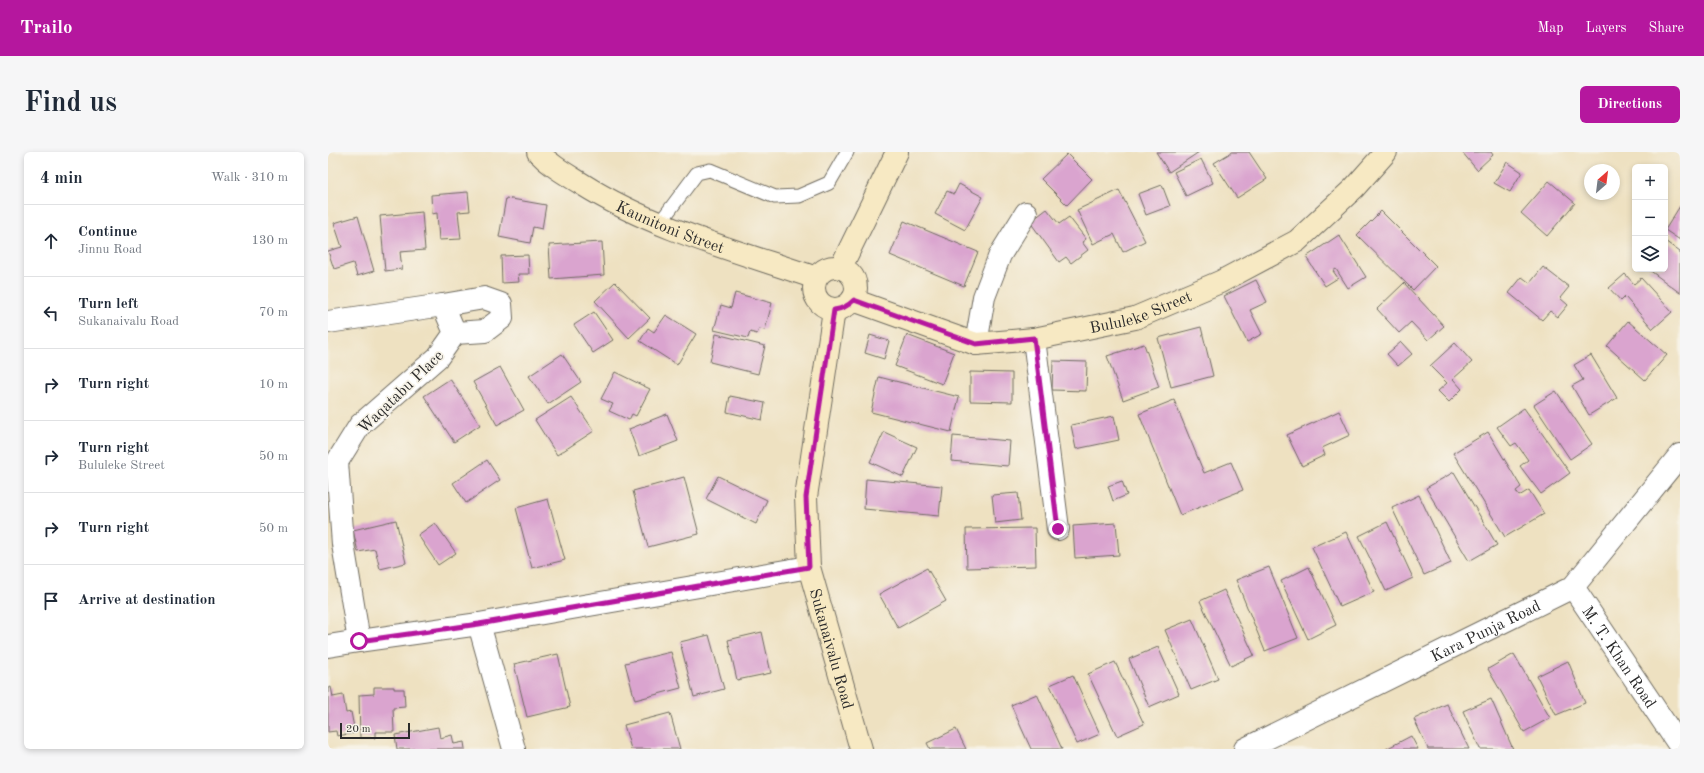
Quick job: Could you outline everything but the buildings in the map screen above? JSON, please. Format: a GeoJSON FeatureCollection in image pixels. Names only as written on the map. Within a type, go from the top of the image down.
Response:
{"type":"FeatureCollection","features":[{"type":"Feature","properties":{"kind":"street","name":"Kaunitoni Street"},"geometry":{"type":"LineString","coordinates":[[538,152],[549,164],[604,198],[659,224],[816,278]]}},
{"type":"Feature","properties":{"kind":"street"},"geometry":{"type":"LineString","coordinates":[[841,268],[897,152]]}},
{"type":"Feature","properties":{"kind":"street","name":"Bululeke Street"},"geometry":{"type":"LineString","coordinates":[[854,300],[976,344],[1034,338],[1135,318],[1220,282],[1297,241],[1354,188],[1386,152]]}},
{"type":"Feature","properties":{"kind":"street"},"geometry":{"type":"LineString","coordinates":[[976,344],[984,297],[997,262],[1026,213]]}},
{"type":"Feature","properties":{"kind":"street"},"geometry":{"type":"LineString","coordinates":[[828,268],[841,268],[848,271],[856,284],[854,300],[842,309],[827,309],[816,299],[813,292],[816,278],[821,272],[828,268]]}},
{"type":"Feature","properties":{"kind":"street"},"geometry":{"type":"LineString","coordinates":[[328,322],[484,298],[501,304],[502,318],[485,331],[456,333],[443,305]]}},
{"type":"Feature","properties":{"kind":"street","name":"Sukanaivalu Road"},"geometry":{"type":"LineString","coordinates":[[834,310],[806,497],[809,567],[861,749]]}},
{"type":"Feature","properties":{"kind":"street","name":"Waqatabu Place"},"geometry":{"type":"LineString","coordinates":[[359,641],[342,544],[333,462],[360,425],[438,357],[456,333]]}},
{"type":"Feature","properties":{"kind":"street"},"geometry":{"type":"LineString","coordinates":[[1034,338],[1058,529]]}},
{"type":"Feature","properties":{"kind":"street","name":"Kara Punja Road"},"geometry":{"type":"LineString","coordinates":[[1245,749],[1274,743],[1573,587],[1680,454]]}},
{"type":"Feature","properties":{"kind":"street"},"geometry":{"type":"LineString","coordinates":[[328,646],[479,624],[809,567]]}},
{"type":"Feature","properties":{"kind":"street","name":"M. T. Khan Road"},"geometry":{"type":"LineString","coordinates":[[1573,587],[1680,746]]}},
{"type":"Feature","properties":{"kind":"street"},"geometry":{"type":"LineString","coordinates":[[479,624],[514,749]]}},
{"type":"Feature","properties":{"kind":"lane"},"geometry":{"type":"LineString","coordinates":[[659,224],[697,173],[710,170],[775,197],[799,196],[829,183],[847,152]]}},
{"type":"Feature","properties":{"kind":"route"},"geometry":{"type":"LineString","coordinates":[[359,641],[479,624],[809,567],[806,497],[834,310],[842,309],[854,300],[976,344],[1034,338],[1058,529]]}}]}
